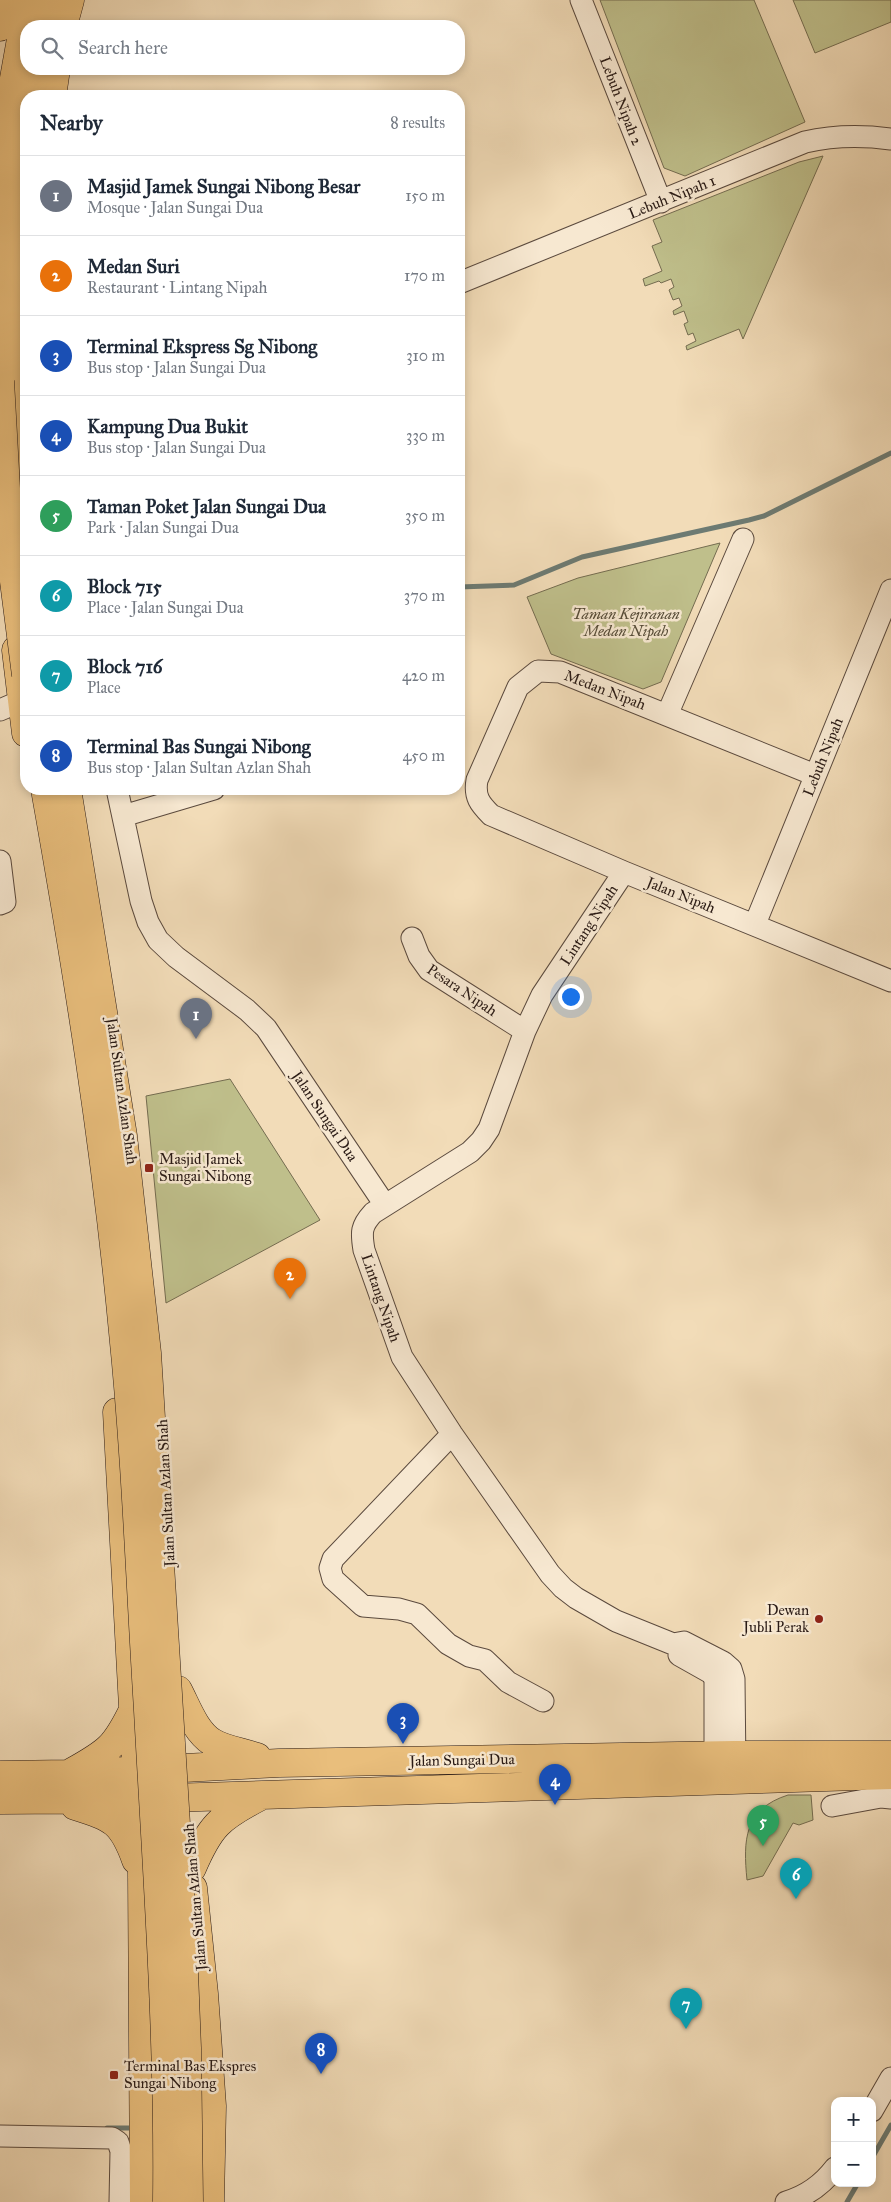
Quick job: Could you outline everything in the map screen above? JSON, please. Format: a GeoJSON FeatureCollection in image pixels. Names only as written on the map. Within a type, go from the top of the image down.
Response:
{"type":"FeatureCollection","features":[{"type":"Feature","properties":{"kind":"main road"},"geometry":{"type":"LineString","coordinates":[[0,27],[3,0]]}},
{"type":"Feature","properties":{"kind":"main road"},"geometry":{"type":"LineString","coordinates":[[15,0],[1,79],[20,100]]}},
{"type":"Feature","properties":{"kind":"main road"},"geometry":{"type":"LineString","coordinates":[[27,20],[28,0]]}},
{"type":"Feature","properties":{"kind":"main road"},"geometry":{"type":"LineString","coordinates":[[28,20],[32,0]]}},
{"type":"Feature","properties":{"kind":"main road"},"geometry":{"type":"LineString","coordinates":[[39,20],[42,0]]}},
{"type":"Feature","properties":{"kind":"main road"},"geometry":{"type":"LineString","coordinates":[[44,20],[49,0]]}},
{"type":"Feature","properties":{"kind":"main road"},"geometry":{"type":"LineString","coordinates":[[65,20],[70,0]]}},
{"type":"Feature","properties":{"kind":"main road"},"geometry":{"type":"LineString","coordinates":[[16,695],[15,552],[3,416],[4,253],[12,125],[20,60]]}},
{"type":"Feature","properties":{"kind":"main road"},"geometry":{"type":"LineString","coordinates":[[24,75],[24,90]]}},
{"type":"Feature","properties":{"kind":"main road"},"geometry":{"type":"LineString","coordinates":[[27,90],[31,75]]}},
{"type":"Feature","properties":{"kind":"main road"},"geometry":{"type":"LineString","coordinates":[[53,90],[55,75]]}},
{"type":"Feature","properties":{"kind":"main road"},"geometry":{"type":"LineString","coordinates":[[0,223],[20,119]]}},
{"type":"Feature","properties":{"kind":"main road"},"geometry":{"type":"LineString","coordinates":[[20,143],[12,251],[11,317],[14,439],[20,516]]}},
{"type":"Feature","properties":{"kind":"main road"},"geometry":{"type":"LineString","coordinates":[[20,242],[18,380],[20,405]]}},
{"type":"Feature","properties":{"kind":"main road"},"geometry":{"type":"LineString","coordinates":[[0,381],[16,695],[20,710]]}},
{"type":"Feature","properties":{"kind":"main road"},"geometry":{"type":"LineString","coordinates":[[0,570],[14,622]]}},
{"type":"Feature","properties":{"kind":"main road"},"geometry":{"type":"LineString","coordinates":[[36,795],[92,1136],[111,1294],[135,1770],[142,1872],[144,2202]]}},
{"type":"Feature","properties":{"kind":"main road","name":"Jalan Sultan Azlan Shah"},"geometry":{"type":"LineString","coordinates":[[45,795],[82,1001],[106,1177],[124,1335],[156,1833],[166,2056],[167,2202]]}},
{"type":"Feature","properties":{"kind":"main road","name":"Jalan Sultan Azlan Shah"},"geometry":{"type":"LineString","coordinates":[[67,795],[123,1136],[147,1353],[182,1932],[187,2058],[189,2202]]}},
{"type":"Feature","properties":{"kind":"main road","name":"Jalan Sultan Azlan Shah"},"geometry":{"type":"LineString","coordinates":[[74,795],[108,983],[151,1314],[164,1444],[178,1690],[194,1906],[208,2032],[212,2106],[210,2202]]}},
{"type":"Feature","properties":{"kind":"main road"},"geometry":{"type":"LineString","coordinates":[[178,1690],[197,1726],[213,1743],[279,1763]]}},
{"type":"Feature","properties":{"kind":"main road"},"geometry":{"type":"LineString","coordinates":[[68,1774],[107,1751],[118,1740],[133,1709]]}},
{"type":"Feature","properties":{"kind":"main road","name":"Jalan Sungai Dua"},"geometry":{"type":"LineString","coordinates":[[0,1800],[137,1799],[265,1794],[725,1768],[891,1755]]}},
{"type":"Feature","properties":{"kind":"main road","name":"Jalan Sungai Dua"},"geometry":{"type":"LineString","coordinates":[[0,1775],[68,1774],[279,1763],[725,1768],[891,1775]]}},
{"type":"Feature","properties":{"kind":"main road"},"geometry":{"type":"LineString","coordinates":[[192,1868],[204,1841],[213,1827],[224,1817],[265,1794]]}},
{"type":"Feature","properties":{"kind":"main road"},"geometry":{"type":"LineString","coordinates":[[59,1800],[103,1815],[117,1824],[130,1842],[142,1872]]}},
{"type":"Feature","properties":{"kind":"main road"},"geometry":{"type":"LineString","coordinates":[[142,2029],[159,2010],[170,2006],[182,2006],[191,2011],[208,2032]]}},
{"type":"Feature","properties":{"kind":"street","name":"Lebuh Nipah 2"},"geometry":{"type":"LineString","coordinates":[[581,0],[661,202]]}},
{"type":"Feature","properties":{"kind":"street","name":"Lebuh Nipah 1"},"geometry":{"type":"LineString","coordinates":[[465,281],[806,142],[829,136],[850,135],[891,138]]}},
{"type":"Feature","properties":{"kind":"street"},"geometry":{"type":"LineString","coordinates":[[667,715],[742,538]]}},
{"type":"Feature","properties":{"kind":"street","name":"Lebuh Nipah"},"geometry":{"type":"LineString","coordinates":[[755,924],[891,590]]}},
{"type":"Feature","properties":{"kind":"street","name":"Medan Nipah"},"geometry":{"type":"LineString","coordinates":[[477,799],[475,790],[477,780],[518,687],[538,671],[560,672],[815,775]]}},
{"type":"Feature","properties":{"kind":"street","name":"Jalan Sungai Dua"},"geometry":{"type":"LineString","coordinates":[[118,795],[141,901],[148,922],[158,940],[176,957],[247,1010],[266,1028],[385,1205]]}},
{"type":"Feature","properties":{"kind":"street"},"geometry":{"type":"LineString","coordinates":[[123,816],[194,795]]}},
{"type":"Feature","properties":{"kind":"street","name":"Jalan Nipah"},"geometry":{"type":"LineString","coordinates":[[477,799],[492,815],[624,872],[891,981]]}},
{"type":"Feature","properties":{"kind":"street"},"geometry":{"type":"LineString","coordinates":[[0,861],[2,903]]}},
{"type":"Feature","properties":{"kind":"street","name":"Lintang Nipah"},"geometry":{"type":"LineString","coordinates":[[624,872],[542,995],[525,1031],[495,1116],[481,1141],[470,1152],[373,1213],[364,1224],[362,1237],[364,1250],[402,1357],[452,1434],[544,1566],[563,1588],[616,1621],[673,1644],[677,1654],[711,1673],[715,1679],[725,1768]]}},
{"type":"Feature","properties":{"kind":"street","name":"Pesara Nipah"},"geometry":{"type":"LineString","coordinates":[[412,938],[419,956],[429,970],[525,1031]]}},
{"type":"Feature","properties":{"kind":"street"},"geometry":{"type":"LineString","coordinates":[[452,1434],[333,1559],[330,1568],[333,1580],[363,1606],[399,1609],[417,1614],[448,1644],[470,1656],[485,1660],[508,1682],[543,1701]]}},
{"type":"Feature","properties":{"kind":"street"},"geometry":{"type":"LineString","coordinates":[[832,1806],[881,1797],[891,1798]]}},
{"type":"Feature","properties":{"kind":"street"},"geometry":{"type":"LineString","coordinates":[[876,2104],[891,2078]]}},
{"type":"Feature","properties":{"kind":"street"},"geometry":{"type":"LineString","coordinates":[[0,2136],[112,2138],[118,2142],[121,2151],[120,2202]]}},
{"type":"Feature","properties":{"kind":"street"},"geometry":{"type":"LineString","coordinates":[[786,2202],[815,2190],[831,2172]]}},
{"type":"Feature","properties":{"kind":"green space"},"geometry":{"type":"Polygon","coordinates":[[[600,0],[754,0],[805,122],[685,176],[664,168],[600,0]]]}},
{"type":"Feature","properties":{"kind":"green space"},"geometry":{"type":"Polygon","coordinates":[[[793,0],[891,0],[891,22],[815,53],[793,0]]]}},
{"type":"Feature","properties":{"kind":"green space"},"geometry":{"type":"Polygon","coordinates":[[[823,156],[743,339],[739,329],[687,350],[686,346],[696,341],[693,333],[688,335],[684,324],[688,322],[684,311],[674,315],[673,311],[682,306],[679,298],[673,300],[669,290],[674,287],[671,279],[645,286],[643,279],[662,271],[652,246],[662,242],[653,220],[799,162],[823,156]]]}},
{"type":"Feature","properties":{"kind":"green space","name":"Taman Kejiranan Medan Nipah"},"geometry":{"type":"Polygon","coordinates":[[[720,543],[661,682],[643,689],[551,654],[527,597],[578,578],[720,543]]]}},
{"type":"Feature","properties":{"kind":"green space"},"geometry":{"type":"Polygon","coordinates":[[[230,1079],[320,1220],[166,1303],[146,1096],[230,1079]]]}},
{"type":"Feature","properties":{"kind":"green space"},"geometry":{"type":"Polygon","coordinates":[[[788,1795],[811,1795],[813,1820],[799,1825],[793,1823],[763,1876],[747,1880],[746,1852],[749,1828],[762,1809],[773,1801],[788,1795]]]}},
{"type":"Feature","properties":{"kind":"waterway"},"geometry":{"type":"LineString","coordinates":[[465,587],[514,585],[582,557],[764,516],[891,453]]}},
{"type":"Feature","properties":{"kind":"waterway"},"geometry":{"type":"LineString","coordinates":[[876,2151],[891,2125]]}},
{"type":"Feature","properties":{"kind":"waterway"},"geometry":{"type":"LineString","coordinates":[[107,2128],[129,2128]]}},
{"type":"Feature","properties":{"kind":"waterway"},"geometry":{"type":"LineString","coordinates":[[847,2202],[856,2187]]}},
{"type":"Feature","properties":{"kind":"place","name":"Masjid Jamek Sungai Nibong Besar"},"geometry":{"type":"Point","coordinates":[196,1039]}},
{"type":"Feature","properties":{"kind":"place","name":"Masjid Jamek Sungai Nibong"},"geometry":{"type":"Point","coordinates":[149,1168]}},
{"type":"Feature","properties":{"kind":"place","name":"Medan Suri"},"geometry":{"type":"Point","coordinates":[290,1299]}},
{"type":"Feature","properties":{"kind":"place","name":"Dewan Jubli Perak"},"geometry":{"type":"Point","coordinates":[819,1619]}},
{"type":"Feature","properties":{"kind":"place","name":"Terminal Ekspress Sg Nibong"},"geometry":{"type":"Point","coordinates":[403,1744]}},
{"type":"Feature","properties":{"kind":"place","name":"Kampung Dua Bukit"},"geometry":{"type":"Point","coordinates":[555,1805]}},
{"type":"Feature","properties":{"kind":"place","name":"Taman Poket Jalan Sungai Dua"},"geometry":{"type":"Point","coordinates":[763,1846]}},
{"type":"Feature","properties":{"kind":"place","name":"Block 715"},"geometry":{"type":"Point","coordinates":[796,1899]}},
{"type":"Feature","properties":{"kind":"place","name":"Block 716"},"geometry":{"type":"Point","coordinates":[686,2029]}},
{"type":"Feature","properties":{"kind":"place","name":"Terminal Bas Sungai Nibong"},"geometry":{"type":"Point","coordinates":[321,2074]}},
{"type":"Feature","properties":{"kind":"place","name":"Terminal Bas Ekspres Sungai Nibong"},"geometry":{"type":"Point","coordinates":[114,2075]}}]}
